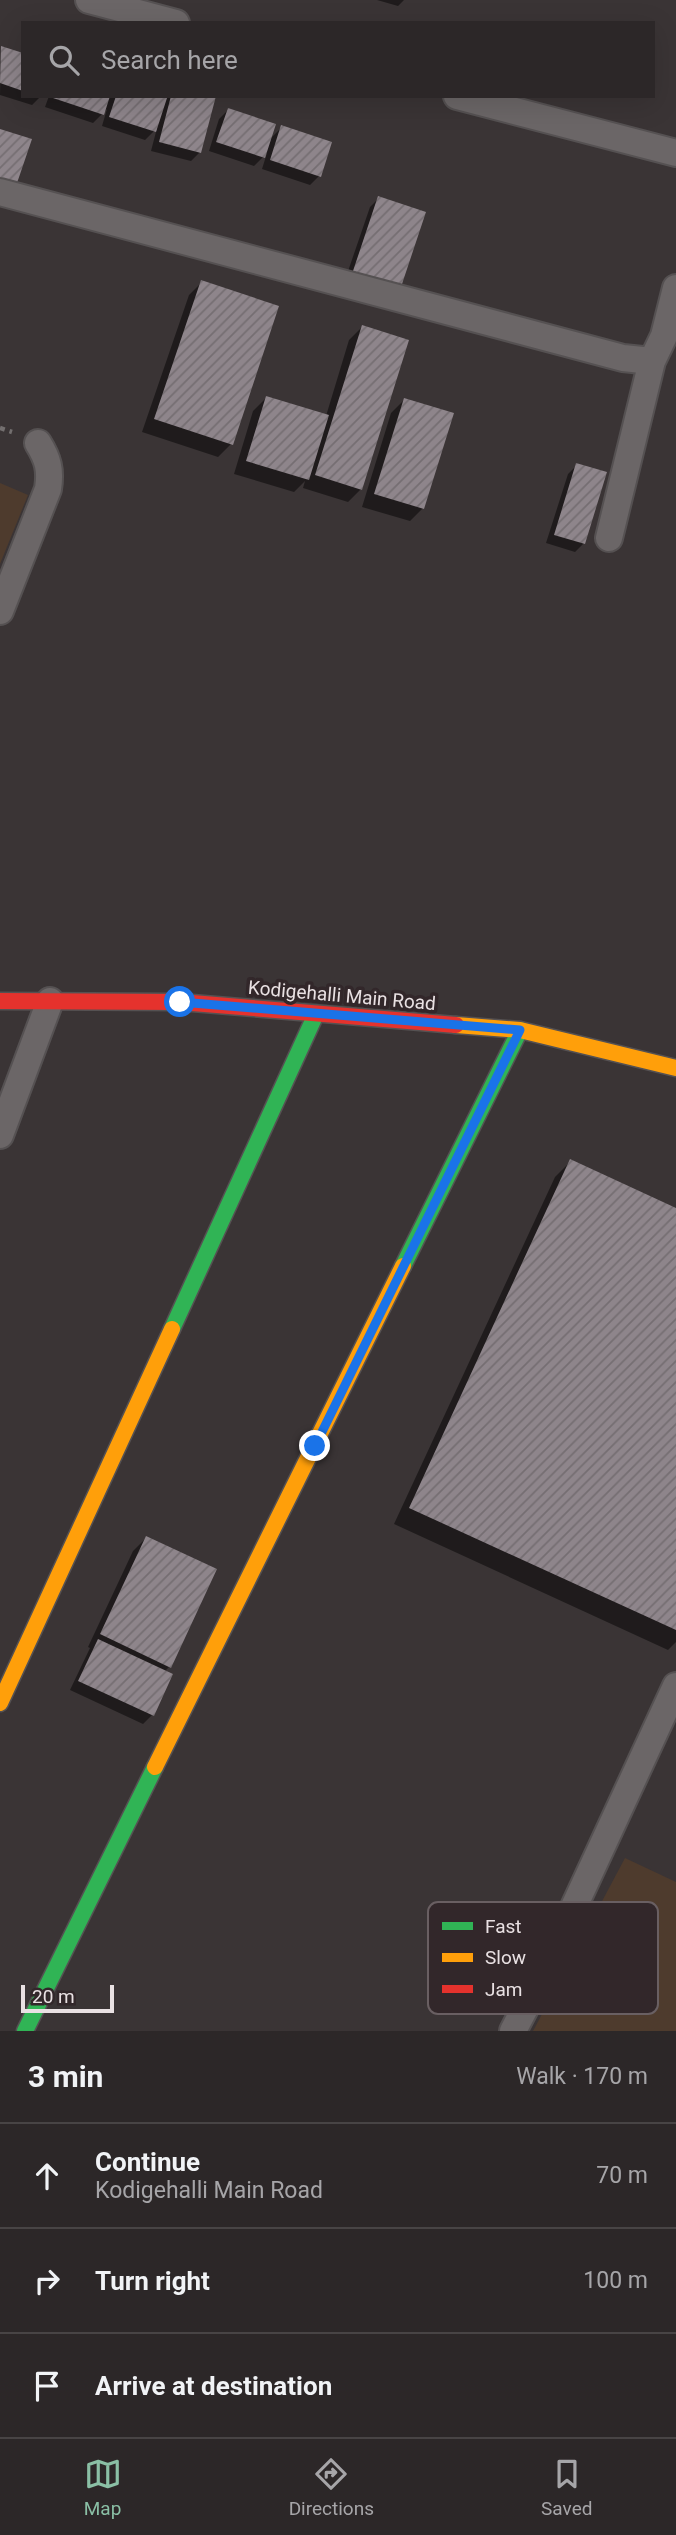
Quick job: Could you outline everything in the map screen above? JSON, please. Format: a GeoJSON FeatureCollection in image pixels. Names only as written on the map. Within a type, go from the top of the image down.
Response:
{"type":"FeatureCollection","features":[{"type":"Feature","properties":{"kind":"street"},"geometry":{"type":"LineString","coordinates":[[89,0],[168,21]]}},
{"type":"Feature","properties":{"kind":"street"},"geometry":{"type":"LineString","coordinates":[[465,98],[676,153]]}},
{"type":"Feature","properties":{"kind":"street"},"geometry":{"type":"LineString","coordinates":[[0,192],[623,358],[652,361]]}},
{"type":"Feature","properties":{"kind":"street"},"geometry":{"type":"LineString","coordinates":[[608,538],[652,361],[663,336],[676,288]]}},
{"type":"Feature","properties":{"kind":"street"},"geometry":{"type":"LineString","coordinates":[[0,611],[48,489],[49,461],[38,443]]}},
{"type":"Feature","properties":{"kind":"street","name":"Kodigehalli Main Road"},"geometry":{"type":"LineString","coordinates":[[0,1001],[180,1002],[520,1030],[676,1068]]}},
{"type":"Feature","properties":{"kind":"street"},"geometry":{"type":"LineString","coordinates":[[0,1135],[50,1001]]}},
{"type":"Feature","properties":{"kind":"street"},"geometry":{"type":"LineString","coordinates":[[0,1703],[316,1014]]}},
{"type":"Feature","properties":{"kind":"street"},"geometry":{"type":"LineString","coordinates":[[25,2031],[520,1030]]}},
{"type":"Feature","properties":{"kind":"street"},"geometry":{"type":"LineString","coordinates":[[576,1902],[676,1686]]}},
{"type":"Feature","properties":{"kind":"street"},"geometry":{"type":"LineString","coordinates":[[513,2031],[522,2014]]}},
{"type":"Feature","properties":{"kind":"shaded area"},"geometry":{"type":"Polygon","coordinates":[[[0,483],[28,495],[0,564],[0,483]]]}},
{"type":"Feature","properties":{"kind":"shaded area"},"geometry":{"type":"Polygon","coordinates":[[[625,1858],[676,1882],[676,2031],[533,2031],[542,2014],[658,2014],[658,1902],[602,1902],[625,1858]]]}},
{"type":"Feature","properties":{"kind":"building"},"geometry":{"type":"Polygon","coordinates":[[[1,46],[21,52],[21,90],[0,83],[1,46]]]}},
{"type":"Feature","properties":{"kind":"building"},"geometry":{"type":"Polygon","coordinates":[[[53,98],[109,98],[104,115],[53,98]]]}},
{"type":"Feature","properties":{"kind":"building"},"geometry":{"type":"Polygon","coordinates":[[[115,98],[167,98],[156,132],[109,117],[115,98]]]}},
{"type":"Feature","properties":{"kind":"building"},"geometry":{"type":"Polygon","coordinates":[[[170,98],[215,98],[201,153],[159,142],[170,98]]]}},
{"type":"Feature","properties":{"kind":"building"},"geometry":{"type":"Polygon","coordinates":[[[228,108],[276,124],[265,158],[216,142],[228,108]]]}},
{"type":"Feature","properties":{"kind":"building"},"geometry":{"type":"Polygon","coordinates":[[[281,125],[332,142],[321,177],[270,160],[281,125]]]}},
{"type":"Feature","properties":{"kind":"building"},"geometry":{"type":"Polygon","coordinates":[[[0,129],[32,139],[16,186],[0,181],[0,129]]]}},
{"type":"Feature","properties":{"kind":"building"},"geometry":{"type":"Polygon","coordinates":[[[378,196],[426,212],[401,287],[353,271],[378,196]]]}},
{"type":"Feature","properties":{"kind":"building"},"geometry":{"type":"Polygon","coordinates":[[[201,280],[279,306],[233,445],[154,419],[201,280]]]}},
{"type":"Feature","properties":{"kind":"building"},"geometry":{"type":"Polygon","coordinates":[[[362,325],[409,340],[362,490],[315,475],[362,325]]]}},
{"type":"Feature","properties":{"kind":"building"},"geometry":{"type":"Polygon","coordinates":[[[266,396],[329,415],[309,480],[246,461],[266,396]]]}},
{"type":"Feature","properties":{"kind":"building"},"geometry":{"type":"Polygon","coordinates":[[[404,398],[454,413],[424,509],[374,494],[404,398]]]}},
{"type":"Feature","properties":{"kind":"building"},"geometry":{"type":"Polygon","coordinates":[[[576,463],[607,472],[585,544],[554,535],[576,463]]]}},
{"type":"Feature","properties":{"kind":"building"},"geometry":{"type":"Polygon","coordinates":[[[570,1159],[676,1208],[676,1630],[409,1508],[570,1159]]]}},
{"type":"Feature","properties":{"kind":"building"},"geometry":{"type":"Polygon","coordinates":[[[146,1536],[217,1569],[171,1668],[100,1634],[146,1536]]]}},
{"type":"Feature","properties":{"kind":"building"},"geometry":{"type":"Polygon","coordinates":[[[98,1639],[173,1674],[154,1716],[78,1681],[98,1639]]]}},
{"type":"Feature","properties":{"kind":"traffic: fast"},"geometry":{"type":"LineString","coordinates":[[172,1329],[316,1014]]}},
{"type":"Feature","properties":{"kind":"traffic: fast"},"geometry":{"type":"LineString","coordinates":[[403,1266],[520,1030]]}},
{"type":"Feature","properties":{"kind":"traffic: fast"},"geometry":{"type":"LineString","coordinates":[[25,2031],[155,1767]]}},
{"type":"Feature","properties":{"kind":"traffic: slow"},"geometry":{"type":"LineString","coordinates":[[456,1025],[520,1030],[676,1068]]}},
{"type":"Feature","properties":{"kind":"traffic: slow"},"geometry":{"type":"LineString","coordinates":[[155,1767],[403,1266]]}},
{"type":"Feature","properties":{"kind":"traffic: slow"},"geometry":{"type":"LineString","coordinates":[[0,1703],[172,1329]]}},
{"type":"Feature","properties":{"kind":"traffic: jam"},"geometry":{"type":"LineString","coordinates":[[0,1001],[180,1002],[456,1025]]}},
{"type":"Feature","properties":{"kind":"route"},"geometry":{"type":"LineString","coordinates":[[180,1002],[520,1030],[315,1446]]}}]}
